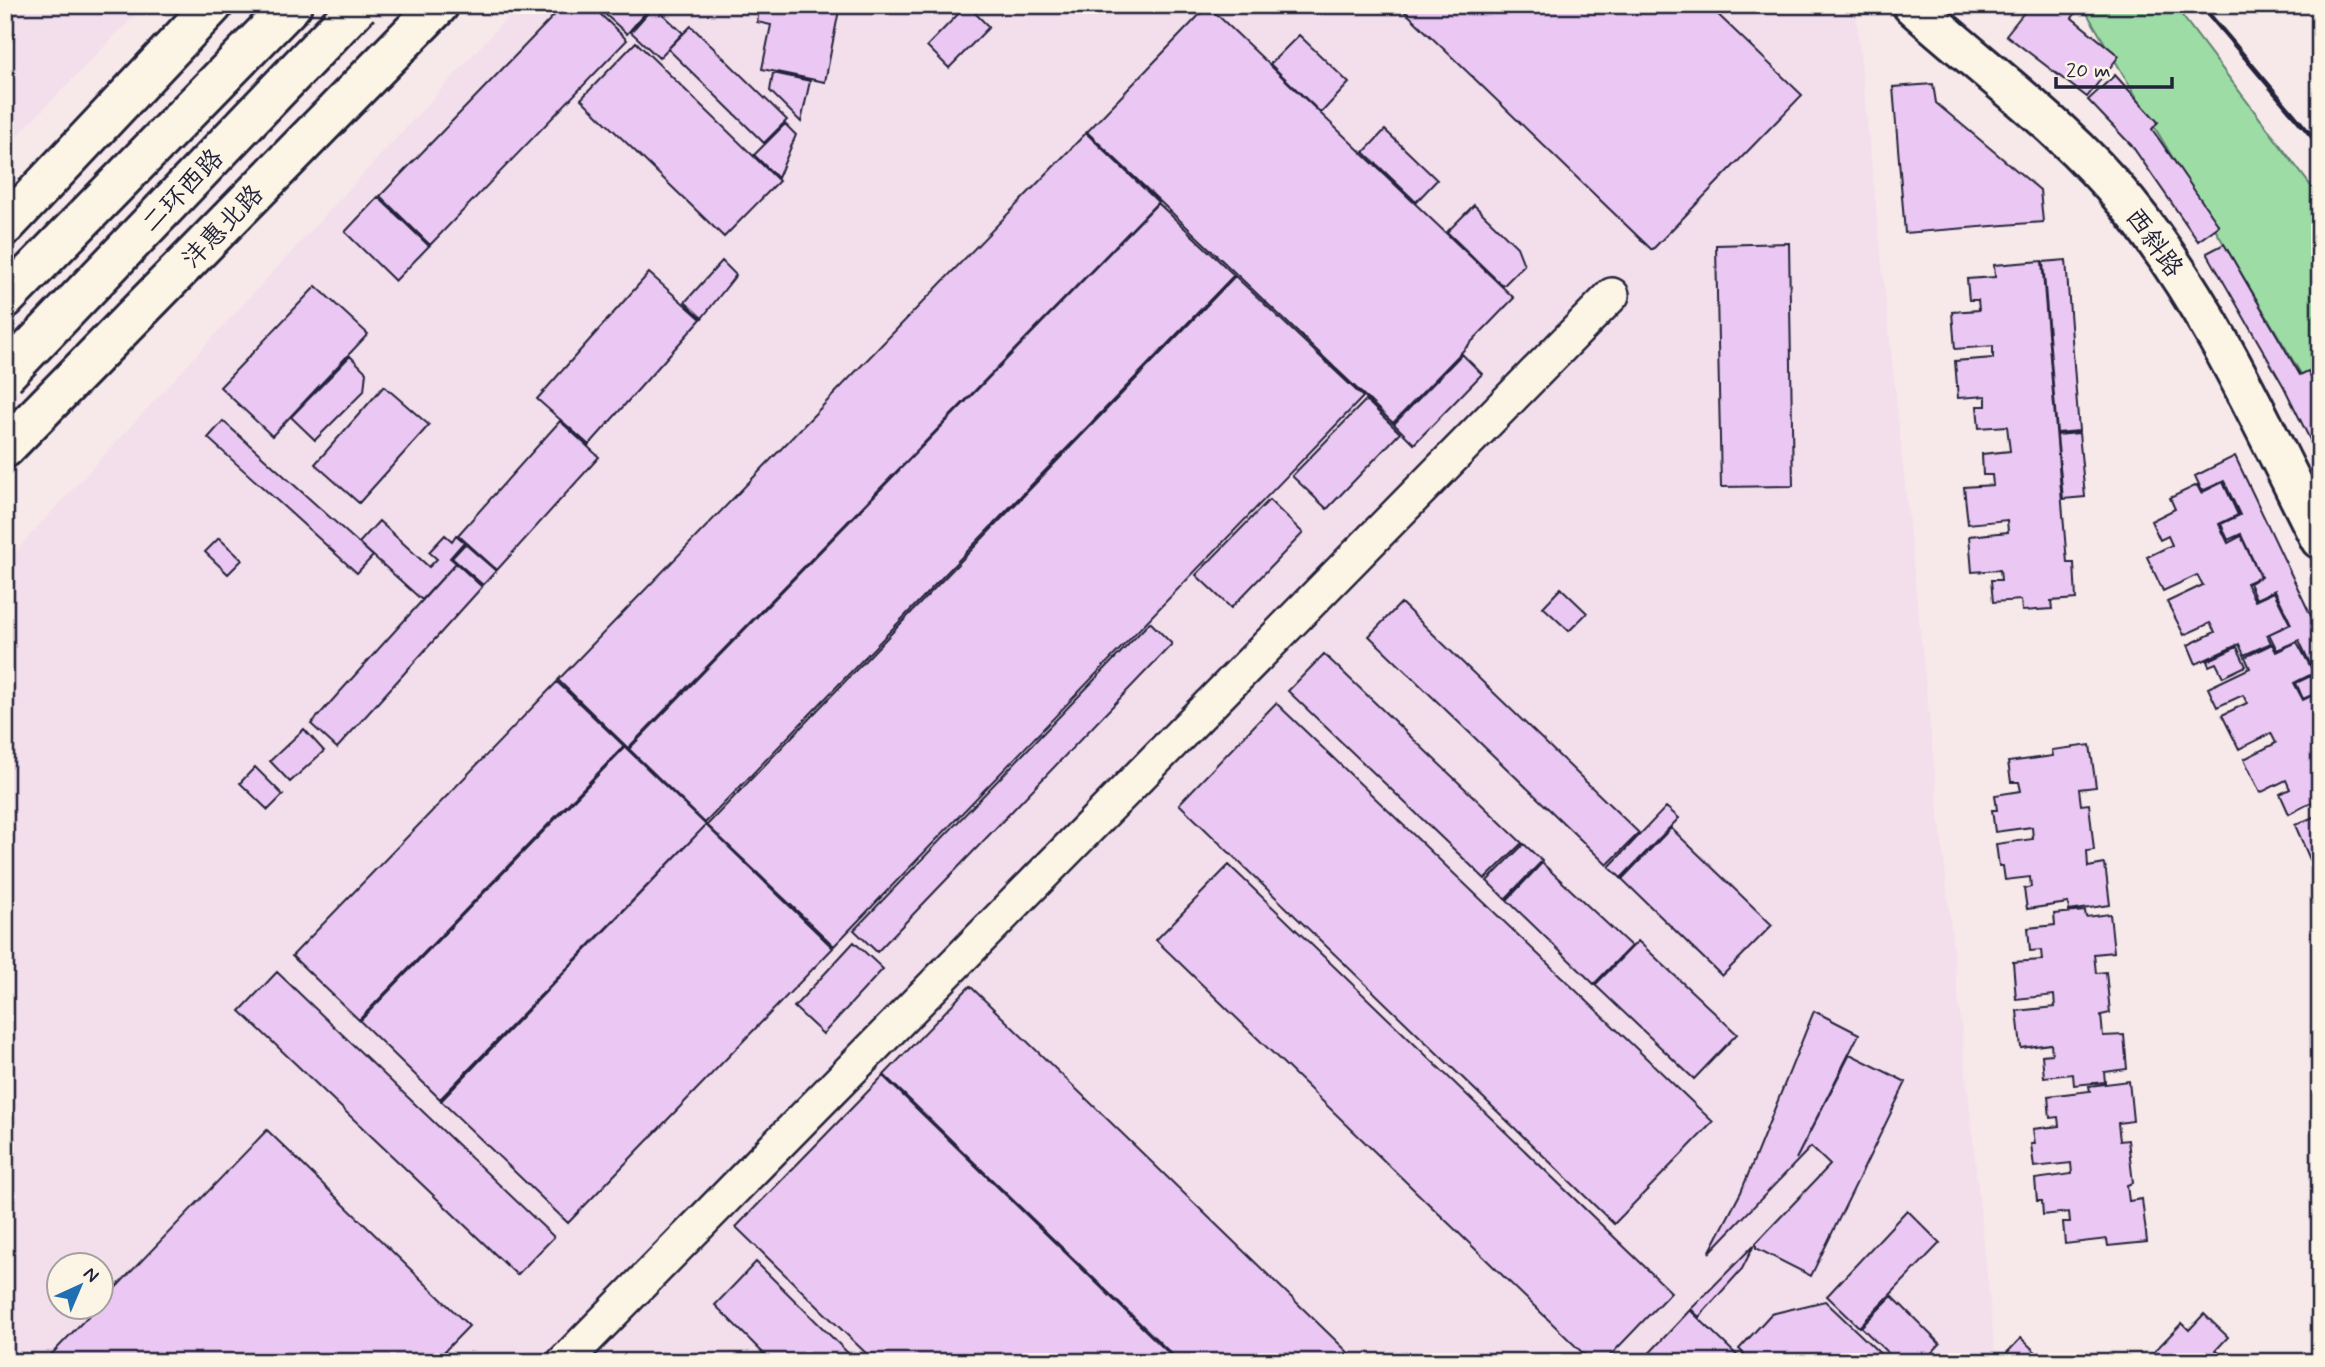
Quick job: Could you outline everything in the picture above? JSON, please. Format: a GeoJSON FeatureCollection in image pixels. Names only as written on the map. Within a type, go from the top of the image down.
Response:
{"type":"FeatureCollection","features":[{"type":"Feature","properties":{"kind":"main road"},"geometry":{"type":"LineString","coordinates":[[5,226],[213,5]]}},
{"type":"Feature","properties":{"kind":"main road","name":"二环西路"},"geometry":{"type":"LineString","coordinates":[[5,299],[292,5]]}},
{"type":"Feature","properties":{"kind":"main road","name":"二环西路"},"geometry":{"type":"LineString","coordinates":[[5,375],[359,5]]}},
{"type":"Feature","properties":{"kind":"main road","name":"沣惠北路"},"geometry":{"type":"LineString","coordinates":[[5,447],[439,5]]}},
{"type":"Feature","properties":{"kind":"main road","name":"西斜路"},"geometry":{"type":"LineString","coordinates":[[1913,5],[2049,123],[2127,203],[2205,313],[2320,539]]}},
{"type":"Feature","properties":{"kind":"street"},"geometry":{"type":"LineString","coordinates":[[564,1362],[1612,295]]}},
{"type":"Feature","properties":{"kind":"shaded area"},"geometry":{"type":"Polygon","coordinates":[[[5,5],[145,5],[5,148],[5,5]]]}},
{"type":"Feature","properties":{"kind":"shaded area"},"geometry":{"type":"Polygon","coordinates":[[[519,5],[1855,5],[1996,1362],[5,1362],[5,563],[519,5]]]}},
{"type":"Feature","properties":{"kind":"green space"},"geometry":{"type":"Polygon","coordinates":[[[2082,5],[2174,5],[2320,198],[2320,406],[2082,5]]]}},
{"type":"Feature","properties":{"kind":"building"},"geometry":{"type":"Polygon","coordinates":[[[564,5],[591,5],[627,40],[430,245],[380,196],[564,5]]]}},
{"type":"Feature","properties":{"kind":"building"},"geometry":{"type":"Polygon","coordinates":[[[595,5],[652,5],[627,34],[595,5]]]}},
{"type":"Feature","properties":{"kind":"building"},"geometry":{"type":"Polygon","coordinates":[[[760,5],[840,5],[825,82],[762,69],[771,25],[757,22],[760,5]]]}},
{"type":"Feature","properties":{"kind":"building"},"geometry":{"type":"Polygon","coordinates":[[[967,5],[989,27],[949,68],[927,46],[967,5]]]}},
{"type":"Feature","properties":{"kind":"building"},"geometry":{"type":"Polygon","coordinates":[[[1398,5],[1708,5],[1802,95],[1652,250],[1398,5]]]}},
{"type":"Feature","properties":{"kind":"building"},"geometry":{"type":"Polygon","coordinates":[[[2030,5],[2082,5],[2072,18],[2119,56],[2087,97],[2006,35],[2030,5]]]}},
{"type":"Feature","properties":{"kind":"building"},"geometry":{"type":"Polygon","coordinates":[[[654,6],[683,33],[659,58],[631,32],[654,6]]]}},
{"type":"Feature","properties":{"kind":"building"},"geometry":{"type":"Polygon","coordinates":[[[1208,6],[1514,298],[1393,423],[1087,132],[1208,6]]]}},
{"type":"Feature","properties":{"kind":"building"},"geometry":{"type":"Polygon","coordinates":[[[691,26],[787,120],[764,143],[668,49],[691,26]]]}},
{"type":"Feature","properties":{"kind":"building"},"geometry":{"type":"Polygon","coordinates":[[[1299,35],[1349,83],[1321,113],[1270,64],[1299,35]]]}},
{"type":"Feature","properties":{"kind":"building"},"geometry":{"type":"Polygon","coordinates":[[[636,42],[779,181],[724,237],[581,99],[636,42]]]}},
{"type":"Feature","properties":{"kind":"building"},"geometry":{"type":"Polygon","coordinates":[[[773,73],[810,81],[801,122],[770,91],[773,73]]]}},
{"type":"Feature","properties":{"kind":"building"},"geometry":{"type":"Polygon","coordinates":[[[2115,75],[2158,122],[2152,129],[2219,226],[2198,241],[2132,146],[2088,100],[2115,75]]]}},
{"type":"Feature","properties":{"kind":"building"},"geometry":{"type":"Polygon","coordinates":[[[1933,84],[1936,103],[2040,190],[2043,222],[1905,233],[1893,87],[1933,84]]]}},
{"type":"Feature","properties":{"kind":"building"},"geometry":{"type":"Polygon","coordinates":[[[785,124],[796,135],[778,178],[754,155],[785,124]]]}},
{"type":"Feature","properties":{"kind":"building"},"geometry":{"type":"Polygon","coordinates":[[[1385,130],[1437,180],[1416,202],[1364,152],[1385,130]]]}},
{"type":"Feature","properties":{"kind":"building"},"geometry":{"type":"Polygon","coordinates":[[[1086,133],[1158,202],[628,748],[558,680],[1086,133]]]}},
{"type":"Feature","properties":{"kind":"building"},"geometry":{"type":"Polygon","coordinates":[[[378,197],[429,246],[395,281],[345,232],[378,197]]]}},
{"type":"Feature","properties":{"kind":"building"},"geometry":{"type":"Polygon","coordinates":[[[1158,203],[1234,275],[705,823],[629,749],[1158,203]]]}},
{"type":"Feature","properties":{"kind":"building"},"geometry":{"type":"Polygon","coordinates":[[[1474,205],[1517,247],[1524,265],[1503,286],[1447,232],[1474,205]]]}},
{"type":"Feature","properties":{"kind":"building"},"geometry":{"type":"Polygon","coordinates":[[[1789,243],[1793,486],[1721,487],[1716,245],[1789,243]]]}},
{"type":"Feature","properties":{"kind":"building"},"geometry":{"type":"Polygon","coordinates":[[[2224,244],[2300,375],[2308,371],[2320,394],[2320,460],[2284,387],[2207,253],[2224,244]]]}},
{"type":"Feature","properties":{"kind":"building"},"geometry":{"type":"Polygon","coordinates":[[[2066,260],[2079,431],[2057,433],[2043,262],[2066,260]]]}},
{"type":"Feature","properties":{"kind":"building"},"geometry":{"type":"Polygon","coordinates":[[[722,261],[736,275],[702,318],[685,302],[722,261]]]}},
{"type":"Feature","properties":{"kind":"building"},"geometry":{"type":"Polygon","coordinates":[[[2042,261],[2067,563],[2074,563],[2076,599],[2051,601],[2052,609],[2022,611],[2021,600],[1993,602],[1991,580],[2001,580],[2000,570],[1972,572],[1969,536],[2008,532],[2007,520],[1968,524],[1964,487],[1993,485],[1992,475],[1983,475],[1982,454],[2010,451],[2007,426],[1979,428],[1977,406],[1986,406],[1986,396],[1958,398],[1955,361],[1993,358],[1993,346],[1955,349],[1952,312],[1979,310],[1978,300],[1969,300],[1967,279],[1995,277],[1994,265],[2042,261]]]}},
{"type":"Feature","properties":{"kind":"building"},"geometry":{"type":"Polygon","coordinates":[[[649,273],[701,319],[589,445],[537,399],[649,273]]]}},
{"type":"Feature","properties":{"kind":"building"},"geometry":{"type":"Polygon","coordinates":[[[1235,276],[1363,397],[834,946],[707,825],[1235,276]]]}},
{"type":"Feature","properties":{"kind":"building"},"geometry":{"type":"Polygon","coordinates":[[[316,286],[368,334],[272,436],[220,387],[316,286]]]}},
{"type":"Feature","properties":{"kind":"building"},"geometry":{"type":"Polygon","coordinates":[[[1462,354],[1482,374],[1414,444],[1394,424],[1462,354]]]}},
{"type":"Feature","properties":{"kind":"building"},"geometry":{"type":"Polygon","coordinates":[[[350,356],[366,372],[364,391],[315,440],[291,417],[350,356]]]}},
{"type":"Feature","properties":{"kind":"building"},"geometry":{"type":"Polygon","coordinates":[[[384,386],[429,425],[359,503],[315,464],[384,386]]]}},
{"type":"Feature","properties":{"kind":"building"},"geometry":{"type":"Polygon","coordinates":[[[1366,400],[1400,433],[1327,509],[1292,476],[1366,400]]]}},
{"type":"Feature","properties":{"kind":"building"},"geometry":{"type":"Polygon","coordinates":[[[223,421],[373,556],[357,573],[208,438],[223,421]]]}},
{"type":"Feature","properties":{"kind":"building"},"geometry":{"type":"Polygon","coordinates":[[[560,421],[599,457],[497,570],[458,535],[560,421]]]}},
{"type":"Feature","properties":{"kind":"building"},"geometry":{"type":"Polygon","coordinates":[[[2079,433],[2085,497],[2063,499],[2057,435],[2079,433]]]}},
{"type":"Feature","properties":{"kind":"building"},"geometry":{"type":"Polygon","coordinates":[[[2235,456],[2320,635],[2320,700],[2316,693],[2303,699],[2296,683],[2315,674],[2299,640],[2277,650],[2269,634],[2291,624],[2275,590],[2256,599],[2249,583],[2261,577],[2241,534],[2228,540],[2221,524],[2240,515],[2224,481],[2202,491],[2195,476],[2235,456]]]}},
{"type":"Feature","properties":{"kind":"building"},"geometry":{"type":"Polygon","coordinates":[[[2223,482],[2238,515],[2219,524],[2228,543],[2241,536],[2260,577],[2246,583],[2255,601],[2274,592],[2290,624],[2267,635],[2271,643],[2244,655],[2239,644],[2196,664],[2188,645],[2215,632],[2210,623],[2184,635],[2167,602],[2203,585],[2197,575],[2163,591],[2147,557],[2172,545],[2168,536],[2160,540],[2151,521],[2175,509],[2170,498],[2197,485],[2201,493],[2223,482]]]}},
{"type":"Feature","properties":{"kind":"building"},"geometry":{"type":"Polygon","coordinates":[[[1269,500],[1303,533],[1231,608],[1196,575],[1269,500]]]}},
{"type":"Feature","properties":{"kind":"building"},"geometry":{"type":"Polygon","coordinates":[[[379,521],[429,567],[437,559],[429,552],[445,535],[452,541],[456,535],[464,542],[450,558],[456,563],[422,600],[359,543],[379,521]]]}},
{"type":"Feature","properties":{"kind":"building"},"geometry":{"type":"Polygon","coordinates":[[[219,538],[242,560],[228,574],[205,552],[219,538]]]}},
{"type":"Feature","properties":{"kind":"building"},"geometry":{"type":"Polygon","coordinates":[[[465,544],[496,571],[483,585],[452,558],[465,544]]]}},
{"type":"Feature","properties":{"kind":"building"},"geometry":{"type":"Polygon","coordinates":[[[456,563],[482,587],[337,748],[311,724],[456,563]]]}},
{"type":"Feature","properties":{"kind":"building"},"geometry":{"type":"Polygon","coordinates":[[[1561,588],[1587,613],[1569,631],[1543,607],[1561,588]]]}},
{"type":"Feature","properties":{"kind":"building"},"geometry":{"type":"Polygon","coordinates":[[[1401,603],[1639,833],[1607,865],[1369,636],[1401,603]]]}},
{"type":"Feature","properties":{"kind":"building"},"geometry":{"type":"Polygon","coordinates":[[[1150,622],[1172,644],[877,952],[854,930],[1150,622]]]}},
{"type":"Feature","properties":{"kind":"building"},"geometry":{"type":"Polygon","coordinates":[[[2297,642],[2314,673],[2294,683],[2303,700],[2315,694],[2320,704],[2320,812],[2314,801],[2289,814],[2280,794],[2290,789],[2286,780],[2260,793],[2244,759],[2276,743],[2271,733],[2239,749],[2222,715],[2247,703],[2243,695],[2217,707],[2208,688],[2250,668],[2245,657],[2272,644],[2276,652],[2297,642]]]}},
{"type":"Feature","properties":{"kind":"building"},"geometry":{"type":"Polygon","coordinates":[[[2237,647],[2246,666],[2223,677],[2216,663],[2209,666],[2207,661],[2237,647]]]}},
{"type":"Feature","properties":{"kind":"building"},"geometry":{"type":"Polygon","coordinates":[[[1324,654],[1522,843],[1485,879],[1288,691],[1324,654]]]}},
{"type":"Feature","properties":{"kind":"building"},"geometry":{"type":"Polygon","coordinates":[[[557,682],[624,746],[359,1020],[292,956],[557,682]]]}},
{"type":"Feature","properties":{"kind":"building"},"geometry":{"type":"Polygon","coordinates":[[[1276,703],[1713,1122],[1614,1224],[1179,804],[1276,703]]]}},
{"type":"Feature","properties":{"kind":"building"},"geometry":{"type":"Polygon","coordinates":[[[304,729],[324,751],[290,782],[270,761],[304,729]]]}},
{"type":"Feature","properties":{"kind":"building"},"geometry":{"type":"Polygon","coordinates":[[[2090,745],[2096,787],[2079,789],[2081,805],[2089,804],[2094,850],[2087,851],[2088,867],[2105,864],[2110,905],[2069,911],[2068,903],[2027,909],[2024,889],[2031,887],[2030,877],[2005,880],[2003,866],[1999,866],[1996,844],[2033,839],[2032,827],[1995,832],[1992,810],[1997,810],[1995,795],[2021,791],[2019,782],[2011,782],[2008,762],[2053,756],[2052,750],[2090,745]]]}},
{"type":"Feature","properties":{"kind":"building"},"geometry":{"type":"Polygon","coordinates":[[[625,747],[706,825],[440,1099],[360,1021],[625,747]]]}},
{"type":"Feature","properties":{"kind":"building"},"geometry":{"type":"Polygon","coordinates":[[[255,767],[283,795],[268,810],[240,783],[255,767]]]}},
{"type":"Feature","properties":{"kind":"building"},"geometry":{"type":"Polygon","coordinates":[[[1666,807],[1679,818],[1621,878],[1609,867],[1666,807]]]}},
{"type":"Feature","properties":{"kind":"building"},"geometry":{"type":"Polygon","coordinates":[[[2320,814],[2320,858],[2311,862],[2295,825],[2320,814]]]}},
{"type":"Feature","properties":{"kind":"building"},"geometry":{"type":"Polygon","coordinates":[[[706,825],[833,948],[568,1223],[441,1101],[706,825]]]}},
{"type":"Feature","properties":{"kind":"building"},"geometry":{"type":"Polygon","coordinates":[[[1671,828],[1772,925],[1722,976],[1622,879],[1671,828]]]}},
{"type":"Feature","properties":{"kind":"building"},"geometry":{"type":"Polygon","coordinates":[[[1524,844],[1542,861],[1505,899],[1487,881],[1524,844]]]}},
{"type":"Feature","properties":{"kind":"building"},"geometry":{"type":"Polygon","coordinates":[[[1542,863],[1631,946],[1594,984],[1507,900],[1542,863]]]}},
{"type":"Feature","properties":{"kind":"building"},"geometry":{"type":"Polygon","coordinates":[[[1229,865],[1671,1292],[1604,1362],[1592,1362],[1156,940],[1229,865]]]}},
{"type":"Feature","properties":{"kind":"building"},"geometry":{"type":"Polygon","coordinates":[[[2085,911],[2086,917],[2110,914],[2114,952],[2094,954],[2096,973],[2106,972],[2110,1013],[2101,1015],[2103,1036],[2124,1035],[2127,1069],[2104,1072],[2105,1082],[2074,1085],[2073,1074],[2044,1077],[2042,1055],[2052,1054],[2051,1044],[2021,1048],[2017,1011],[2055,1007],[2054,995],[2016,999],[2013,962],[2042,960],[2041,950],[2030,951],[2028,928],[2055,925],[2054,914],[2085,911]]]}},
{"type":"Feature","properties":{"kind":"building"},"geometry":{"type":"Polygon","coordinates":[[[1638,941],[1737,1034],[1694,1079],[1595,985],[1638,941]]]}},
{"type":"Feature","properties":{"kind":"building"},"geometry":{"type":"Polygon","coordinates":[[[854,942],[883,969],[823,1034],[794,1007],[854,942]]]}},
{"type":"Feature","properties":{"kind":"building"},"geometry":{"type":"Polygon","coordinates":[[[277,972],[554,1237],[517,1275],[240,1011],[277,972]]]}},
{"type":"Feature","properties":{"kind":"building"},"geometry":{"type":"Polygon","coordinates":[[[970,986],[1358,1362],[1180,1362],[884,1075],[970,986]]]}},
{"type":"Feature","properties":{"kind":"building"},"geometry":{"type":"Polygon","coordinates":[[[1814,1011],[1859,1034],[1796,1159],[1850,1054],[1906,1082],[1811,1276],[1756,1248],[1756,1243],[1830,1165],[1811,1147],[1709,1253],[1741,1192],[1814,1011]]]}},
{"type":"Feature","properties":{"kind":"building"},"geometry":{"type":"Polygon","coordinates":[[[883,1076],[1178,1362],[875,1362],[736,1227],[883,1076]]]}},
{"type":"Feature","properties":{"kind":"building"},"geometry":{"type":"Polygon","coordinates":[[[2129,1081],[2133,1121],[2118,1123],[2120,1141],[2128,1140],[2133,1183],[2127,1185],[2129,1201],[2142,1199],[2147,1242],[2108,1246],[2107,1239],[2065,1244],[2063,1222],[2070,1222],[2069,1212],[2043,1215],[2042,1201],[2037,1201],[2035,1179],[2072,1174],[2071,1163],[2034,1167],[2031,1144],[2035,1144],[2033,1129],[2059,1126],[2058,1117],[2050,1118],[2048,1096],[2090,1091],[2089,1086],[2129,1081]]]}},
{"type":"Feature","properties":{"kind":"building"},"geometry":{"type":"Polygon","coordinates":[[[267,1130],[469,1326],[434,1362],[44,1362],[83,1322],[116,1322],[116,1287],[267,1130]]]}},
{"type":"Feature","properties":{"kind":"building"},"geometry":{"type":"Polygon","coordinates":[[[1907,1210],[1940,1243],[1859,1327],[1827,1296],[1907,1210]]]}},
{"type":"Feature","properties":{"kind":"building"},"geometry":{"type":"Polygon","coordinates":[[[1754,1245],[1742,1269],[1699,1317],[1691,1309],[1754,1245]]]}},
{"type":"Feature","properties":{"kind":"building"},"geometry":{"type":"Polygon","coordinates":[[[756,1262],[857,1362],[772,1362],[715,1305],[756,1262]]]}},
{"type":"Feature","properties":{"kind":"building"},"geometry":{"type":"Polygon","coordinates":[[[1892,1296],[1940,1344],[1923,1362],[1897,1362],[1861,1327],[1892,1296]]]}},
{"type":"Feature","properties":{"kind":"building"},"geometry":{"type":"Polygon","coordinates":[[[1825,1301],[1889,1362],[1752,1362],[1739,1349],[1771,1314],[1825,1301]]]}},
{"type":"Feature","properties":{"kind":"building"},"geometry":{"type":"Polygon","coordinates":[[[1690,1310],[1744,1362],[1641,1362],[1690,1310]]]}},
{"type":"Feature","properties":{"kind":"building"},"geometry":{"type":"Polygon","coordinates":[[[2204,1314],[2228,1337],[2216,1350],[2228,1362],[2144,1362],[2182,1323],[2189,1330],[2204,1314]]]}},
{"type":"Feature","properties":{"kind":"building"},"geometry":{"type":"Polygon","coordinates":[[[2021,1338],[2046,1362],[2002,1362],[2000,1360],[2021,1338]]]}},
{"type":"Feature","properties":{"kind":"railway"},"geometry":{"type":"LineString","coordinates":[[2201,5],[2320,146]]}}]}
